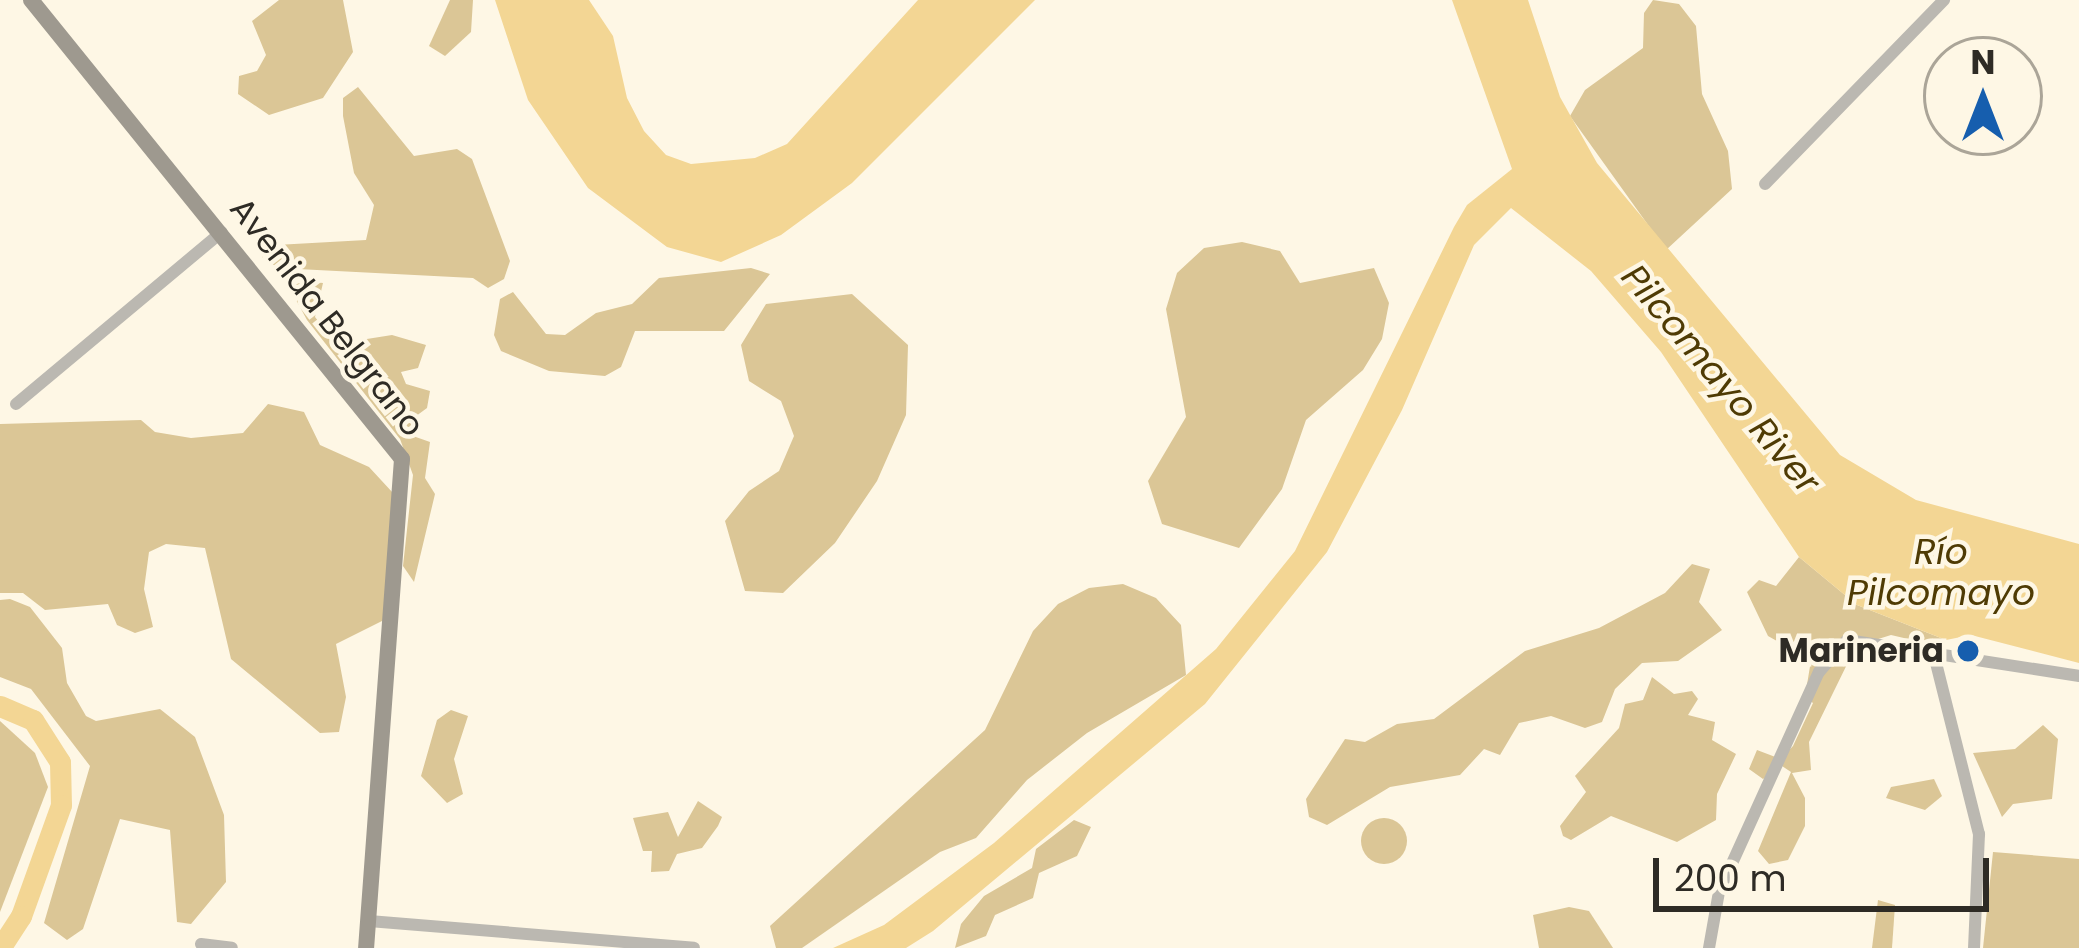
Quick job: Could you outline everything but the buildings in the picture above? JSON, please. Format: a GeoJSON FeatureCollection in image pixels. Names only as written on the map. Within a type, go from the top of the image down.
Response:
{"type":"FeatureCollection","features":[{"type":"Feature","properties":{"kind":"street","name":"Avenida Belgrano"},"geometry":{"type":"LineString","coordinates":[[31,0],[402,459],[366,948]]}},
{"type":"Feature","properties":{"kind":"street"},"geometry":{"type":"LineString","coordinates":[[1765,184],[1944,0]]}},
{"type":"Feature","properties":{"kind":"street"},"geometry":{"type":"LineString","coordinates":[[16,404],[222,232]]}},
{"type":"Feature","properties":{"kind":"street"},"geometry":{"type":"LineString","coordinates":[[1709,948],[1719,892],[1819,672],[1860,636],[1934,655],[2079,676]]}},
{"type":"Feature","properties":{"kind":"street"},"geometry":{"type":"LineString","coordinates":[[1934,655],[1979,834],[1974,948]]}},
{"type":"Feature","properties":{"kind":"street"},"geometry":{"type":"LineString","coordinates":[[369,921],[694,948]]}},
{"type":"Feature","properties":{"kind":"street"},"geometry":{"type":"LineString","coordinates":[[201,944],[232,948]]}},
{"type":"Feature","properties":{"kind":"shaded area"},"geometry":{"type":"Polygon","coordinates":[[[279,0],[343,0],[353,52],[323,98],[269,115],[238,94],[239,76],[257,71],[266,55],[252,21],[279,0]]]}},
{"type":"Feature","properties":{"kind":"shaded area"},"geometry":{"type":"Polygon","coordinates":[[[450,0],[473,0],[471,32],[445,56],[429,46],[450,0]]]}},
{"type":"Feature","properties":{"kind":"shaded area"},"geometry":{"type":"Polygon","coordinates":[[[1653,0],[1679,4],[1696,26],[1702,94],[1728,151],[1732,189],[1666,250],[1570,116],[1585,90],[1643,48],[1644,13],[1653,0]]]}},
{"type":"Feature","properties":{"kind":"shaded area"},"geometry":{"type":"Polygon","coordinates":[[[358,87],[414,156],[457,149],[472,159],[510,261],[504,279],[488,288],[473,278],[278,268],[262,257],[276,245],[366,240],[374,205],[354,173],[343,116],[343,98],[358,87]]]}},
{"type":"Feature","properties":{"kind":"shaded area"},"geometry":{"type":"Polygon","coordinates":[[[1242,242],[1280,251],[1300,283],[1374,268],[1389,303],[1382,339],[1363,370],[1306,420],[1282,489],[1239,548],[1162,524],[1148,481],[1186,417],[1166,309],[1177,273],[1204,248],[1242,242]]]}},
{"type":"Feature","properties":{"kind":"shaded area"},"geometry":{"type":"Polygon","coordinates":[[[751,268],[770,274],[724,331],[635,331],[621,367],[605,376],[549,371],[501,351],[494,335],[500,299],[513,292],[546,334],[565,335],[596,313],[632,304],[659,278],[751,268]]]}},
{"type":"Feature","properties":{"kind":"shaded area"},"geometry":{"type":"Polygon","coordinates":[[[305,281],[323,283],[315,317],[326,331],[348,342],[392,335],[426,345],[418,368],[401,372],[406,384],[430,391],[427,408],[412,419],[413,436],[430,442],[425,478],[435,494],[414,582],[403,566],[413,475],[400,439],[307,320],[289,287],[305,281]]]}},
{"type":"Feature","properties":{"kind":"shaded area"},"geometry":{"type":"Polygon","coordinates":[[[852,294],[908,345],[906,415],[877,481],[835,543],[783,593],[745,591],[725,521],[749,491],[779,471],[794,436],[781,401],[749,381],[741,345],[766,304],[852,294]]]}},
{"type":"Feature","properties":{"kind":"shaded area"},"geometry":{"type":"Polygon","coordinates":[[[268,404],[304,412],[320,445],[369,467],[393,493],[384,620],[336,644],[346,697],[339,732],[320,733],[231,659],[205,548],[166,544],[149,552],[144,589],[153,627],[135,633],[117,625],[108,604],[45,610],[23,593],[0,593],[0,424],[141,420],[155,432],[191,438],[243,433],[268,404]]]}},
{"type":"Feature","properties":{"kind":"shaded area"},"geometry":{"type":"Polygon","coordinates":[[[1799,557],[1857,605],[1946,640],[1938,646],[1891,635],[1856,646],[1809,742],[1811,770],[1792,773],[1805,798],[1805,826],[1788,860],[1769,864],[1758,851],[1791,772],[1782,766],[1763,779],[1749,769],[1757,750],[1781,759],[1793,746],[1813,703],[1805,697],[1811,660],[1768,636],[1747,592],[1759,580],[1776,586],[1799,557]]]}},
{"type":"Feature","properties":{"kind":"shaded area"},"geometry":{"type":"Polygon","coordinates":[[[1692,564],[1710,569],[1699,602],[1722,630],[1678,661],[1642,663],[1615,689],[1602,722],[1585,728],[1551,716],[1519,723],[1500,755],[1484,749],[1460,775],[1390,787],[1327,825],[1309,817],[1306,799],[1345,739],[1365,742],[1397,724],[1434,719],[1525,651],[1599,628],[1665,593],[1692,564]]]}},
{"type":"Feature","properties":{"kind":"shaded area"},"geometry":{"type":"Polygon","coordinates":[[[1123,584],[1156,598],[1181,625],[1186,675],[1087,733],[1027,780],[976,838],[940,852],[802,948],[776,948],[770,926],[985,730],[1033,631],[1058,604],[1089,588],[1123,584]]]}},
{"type":"Feature","properties":{"kind":"shaded area"},"geometry":{"type":"Polygon","coordinates":[[[0,600],[30,607],[62,648],[67,683],[86,716],[96,721],[160,709],[195,737],[224,815],[226,882],[191,924],[177,922],[170,830],[120,819],[83,929],[67,940],[44,923],[90,766],[31,689],[0,677],[0,600]]]}},
{"type":"Feature","properties":{"kind":"shaded area"},"geometry":{"type":"Polygon","coordinates":[[[1652,677],[1674,694],[1692,691],[1698,699],[1688,715],[1715,722],[1712,740],[1736,754],[1717,794],[1716,820],[1677,842],[1611,816],[1571,840],[1563,836],[1560,826],[1586,792],[1575,776],[1619,728],[1625,704],[1643,700],[1652,677]]]}},
{"type":"Feature","properties":{"kind":"shaded area"},"geometry":{"type":"Polygon","coordinates":[[[451,710],[468,716],[454,759],[463,794],[447,803],[421,776],[437,720],[451,710]]]}},
{"type":"Feature","properties":{"kind":"shaded area"},"geometry":{"type":"Polygon","coordinates":[[[0,721],[35,753],[48,787],[0,912],[0,721]]]}},
{"type":"Feature","properties":{"kind":"shaded area"},"geometry":{"type":"Polygon","coordinates":[[[2043,725],[2058,739],[2052,799],[2013,804],[2002,817],[1973,753],[2015,749],[2043,725]]]}},
{"type":"Feature","properties":{"kind":"shaded area"},"geometry":{"type":"Polygon","coordinates":[[[1934,779],[1942,796],[1925,810],[1886,798],[1891,787],[1934,779]]]}},
{"type":"Feature","properties":{"kind":"shaded area"},"geometry":{"type":"Polygon","coordinates":[[[698,801],[722,817],[718,826],[702,848],[677,854],[669,871],[651,872],[652,851],[643,851],[633,818],[668,812],[678,837],[698,801]]]}},
{"type":"Feature","properties":{"kind":"shaded area"},"geometry":{"type":"Polygon","coordinates":[[[1384,818],[1401,824],[1407,841],[1401,858],[1384,864],[1367,858],[1361,841],[1367,824],[1384,818]]]}},
{"type":"Feature","properties":{"kind":"shaded area"},"geometry":{"type":"Polygon","coordinates":[[[1074,820],[1091,827],[1077,856],[1039,873],[1033,898],[995,915],[986,936],[955,948],[961,924],[984,896],[1032,868],[1036,849],[1074,820]]]}},
{"type":"Feature","properties":{"kind":"shaded area"},"geometry":{"type":"Polygon","coordinates":[[[1993,852],[2079,859],[2079,948],[1983,948],[1993,852]]]}},
{"type":"Feature","properties":{"kind":"shaded area"},"geometry":{"type":"Polygon","coordinates":[[[1878,900],[1895,905],[1892,948],[1872,948],[1878,900]]]}},
{"type":"Feature","properties":{"kind":"shaded area"},"geometry":{"type":"Polygon","coordinates":[[[1569,907],[1589,911],[1613,948],[1539,948],[1533,915],[1569,907]]]}},
{"type":"Feature","properties":{"kind":"water"},"geometry":{"type":"Polygon","coordinates":[[[495,0],[589,0],[613,36],[627,98],[644,131],[666,155],[691,164],[755,158],[787,144],[918,0],[1035,0],[852,183],[781,235],[721,262],[667,247],[588,188],[528,100],[495,0]]]}},
{"type":"Feature","properties":{"kind":"water","name":"Río Pilcomayo"},"geometry":{"type":"Polygon","coordinates":[[[1452,0],[1528,0],[1560,97],[1597,163],[1840,455],[1916,500],[2079,544],[2079,663],[1971,635],[1946,640],[1857,605],[1799,557],[1661,352],[1591,271],[1511,208],[1474,245],[1402,410],[1327,552],[1205,704],[933,931],[906,948],[833,948],[884,925],[994,843],[1216,649],[1295,551],[1454,227],[1467,205],[1512,169],[1452,0]]]}},
{"type":"Feature","properties":{"kind":"waterway"},"geometry":{"type":"LineString","coordinates":[[0,706],[33,720],[60,762],[61,805],[21,916],[0,948]]}},
{"type":"Feature","properties":{"kind":"place","name":"Marineria"},"geometry":{"type":"Point","coordinates":[1968,651]}},
{"type":"Feature","properties":{"kind":"water label","name":"Pilcomayo River"},"geometry":{"type":"Point","coordinates":[1721,379]}}]}
